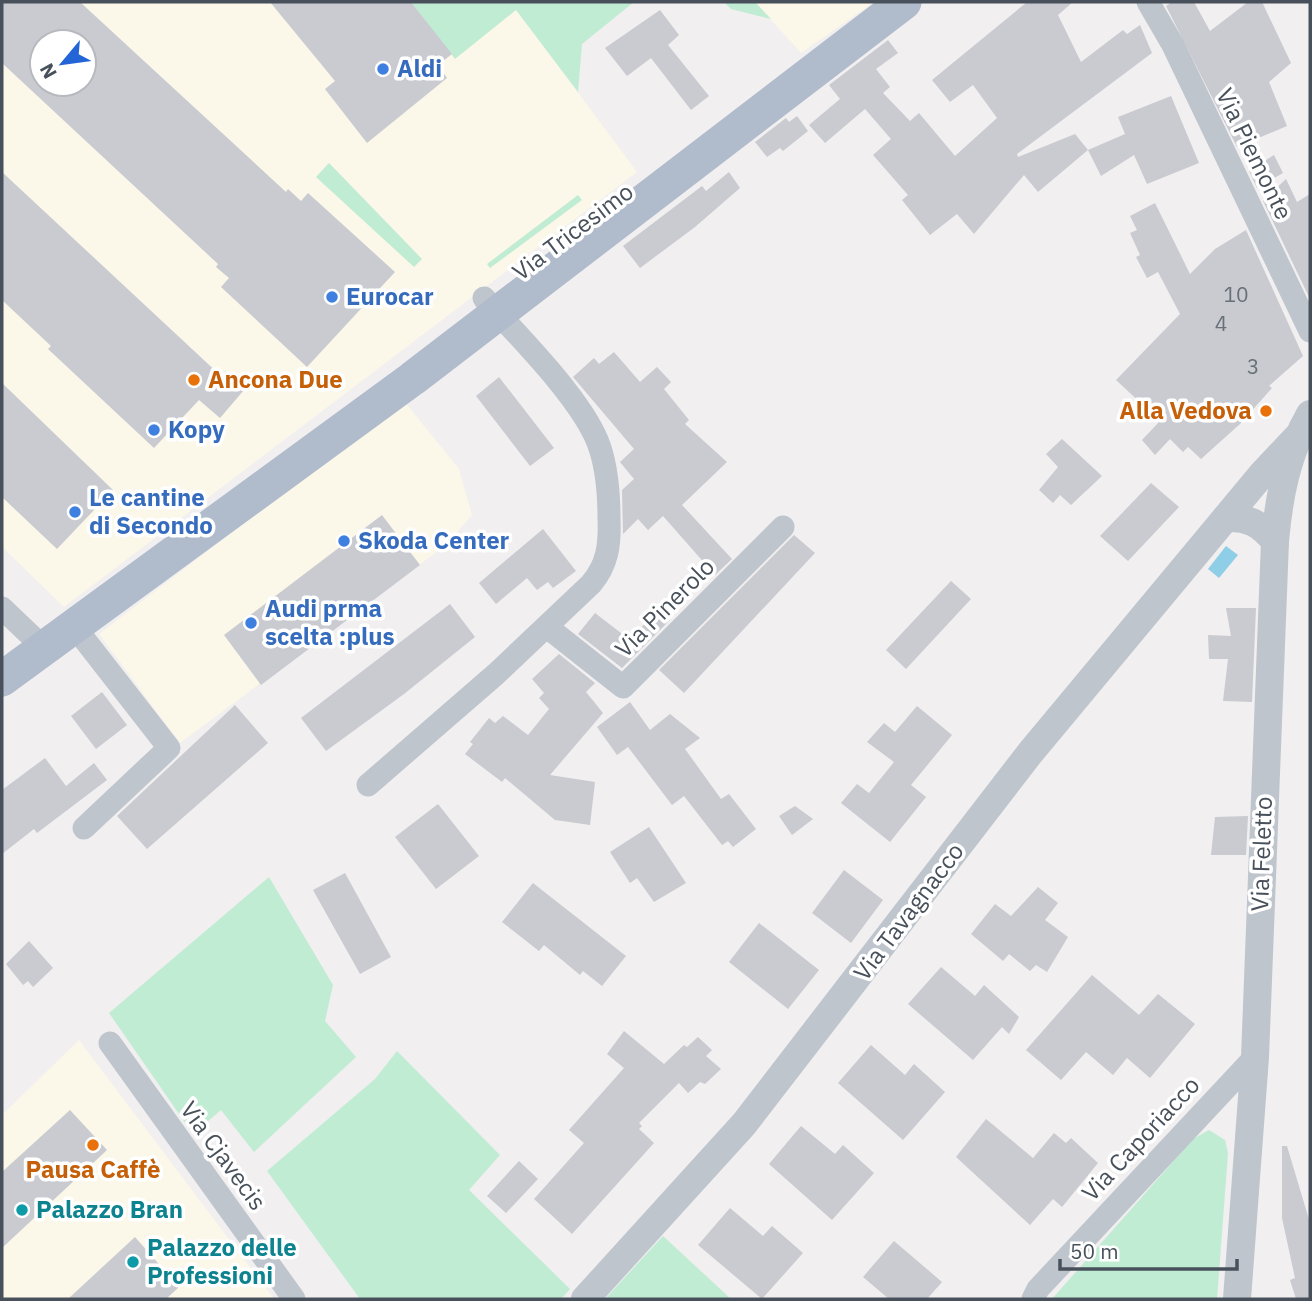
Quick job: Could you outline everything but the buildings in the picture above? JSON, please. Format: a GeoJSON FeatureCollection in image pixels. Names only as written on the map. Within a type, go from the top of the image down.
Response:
{"type":"FeatureCollection","features":[{"type":"Feature","properties":{"kind":"main road","name":"Via Tricesimo"},"geometry":{"type":"LineString","coordinates":[[2,679],[374,407],[491,306],[904,2]]}},
{"type":"Feature","properties":{"kind":"street","name":"Via Piemonte"},"geometry":{"type":"LineString","coordinates":[[1148,2],[1172,45],[1310,331]]}},
{"type":"Feature","properties":{"kind":"street"},"geometry":{"type":"LineString","coordinates":[[368,785],[547,627],[591,584],[604,565],[610,538],[606,472],[598,442],[586,419],[491,306]]}},
{"type":"Feature","properties":{"kind":"street","name":"Via Tavagnacco"},"geometry":{"type":"LineString","coordinates":[[585,1299],[744,1124],[1030,752],[1303,426]]}},
{"type":"Feature","properties":{"kind":"street","name":"Via Feletto"},"geometry":{"type":"LineString","coordinates":[[1237,1299],[1255,1057],[1275,541],[1280,493],[1303,426]]}},
{"type":"Feature","properties":{"kind":"street"},"geometry":{"type":"LineString","coordinates":[[1226,518],[1242,517],[1254,521],[1275,541]]}},
{"type":"Feature","properties":{"kind":"street","name":"Via Pinerolo"},"geometry":{"type":"LineString","coordinates":[[547,627],[623,687],[783,527]]}},
{"type":"Feature","properties":{"kind":"street"},"geometry":{"type":"LineString","coordinates":[[2,608],[44,648]]}},
{"type":"Feature","properties":{"kind":"street"},"geometry":{"type":"LineString","coordinates":[[74,626],[169,748],[85,828]]}},
{"type":"Feature","properties":{"kind":"street","name":"Via Cjavecis"},"geometry":{"type":"LineString","coordinates":[[110,1043],[294,1299]]}},
{"type":"Feature","properties":{"kind":"street","name":"Via Caporiacco"},"geometry":{"type":"LineString","coordinates":[[1033,1296],[1255,1057]]}},
{"type":"Feature","properties":{"kind":"shaded area"},"geometry":{"type":"Polygon","coordinates":[[[2,2],[440,2],[516,9],[637,172],[64,607],[2,547],[2,2]]]}},
{"type":"Feature","properties":{"kind":"shaded area"},"geometry":{"type":"Polygon","coordinates":[[[755,2],[874,2],[801,53],[755,2]]]}},
{"type":"Feature","properties":{"kind":"shaded area"},"geometry":{"type":"Polygon","coordinates":[[[404,401],[459,469],[472,515],[446,545],[180,743],[99,634],[404,401]]]}},
{"type":"Feature","properties":{"kind":"shaded area"},"geometry":{"type":"Polygon","coordinates":[[[79,1040],[274,1299],[2,1299],[2,1115],[79,1040]]]}},
{"type":"Feature","properties":{"kind":"green space"},"geometry":{"type":"Polygon","coordinates":[[[411,2],[634,2],[582,44],[578,92],[516,10],[455,59],[411,2]]]}},
{"type":"Feature","properties":{"kind":"green space"},"geometry":{"type":"Polygon","coordinates":[[[724,2],[755,2],[771,19],[731,9],[724,2]]]}},
{"type":"Feature","properties":{"kind":"green space"},"geometry":{"type":"Polygon","coordinates":[[[329,163],[422,259],[414,267],[316,177],[329,163]]]}},
{"type":"Feature","properties":{"kind":"green space"},"geometry":{"type":"Polygon","coordinates":[[[578,195],[582,200],[490,268],[487,264],[578,195]]]}},
{"type":"Feature","properties":{"kind":"green space"},"geometry":{"type":"Polygon","coordinates":[[[269,877],[333,985],[325,1021],[356,1057],[254,1152],[221,1110],[193,1134],[109,1013],[269,877]]]}},
{"type":"Feature","properties":{"kind":"green space"},"geometry":{"type":"Polygon","coordinates":[[[397,1051],[500,1155],[469,1190],[570,1289],[561,1299],[360,1299],[267,1171],[375,1079],[397,1051]]]}},
{"type":"Feature","properties":{"kind":"green space"},"geometry":{"type":"Polygon","coordinates":[[[1209,1130],[1225,1140],[1228,1153],[1217,1299],[1052,1299],[1193,1139],[1209,1130]]]}},
{"type":"Feature","properties":{"kind":"green space"},"geometry":{"type":"Polygon","coordinates":[[[663,1236],[731,1299],[605,1299],[663,1236]]]}},
{"type":"Feature","properties":{"kind":"water"},"geometry":{"type":"Polygon","coordinates":[[[1226,546],[1238,555],[1219,578],[1208,569],[1226,546]]]}},
{"type":"Feature","properties":{"kind":"place","name":"Aldi"},"geometry":{"type":"Point","coordinates":[383,69]}},
{"type":"Feature","properties":{"kind":"place","name":"Eurocar"},"geometry":{"type":"Point","coordinates":[332,297]}},
{"type":"Feature","properties":{"kind":"place","name":"Ancona Due"},"geometry":{"type":"Point","coordinates":[194,380]}},
{"type":"Feature","properties":{"kind":"place","name":"Alla Vedova"},"geometry":{"type":"Point","coordinates":[1266,411]}},
{"type":"Feature","properties":{"kind":"place","name":"Kopy"},"geometry":{"type":"Point","coordinates":[154,430]}},
{"type":"Feature","properties":{"kind":"place","name":"Le cantine di Secondo"},"geometry":{"type":"Point","coordinates":[75,512]}},
{"type":"Feature","properties":{"kind":"place","name":"Skoda Center"},"geometry":{"type":"Point","coordinates":[344,541]}},
{"type":"Feature","properties":{"kind":"place","name":"Audi prma scelta :plus"},"geometry":{"type":"Point","coordinates":[251,623]}},
{"type":"Feature","properties":{"kind":"place","name":"Pausa Caffè"},"geometry":{"type":"Point","coordinates":[93,1145]}},
{"type":"Feature","properties":{"kind":"place","name":"Palazzo Bran"},"geometry":{"type":"Point","coordinates":[22,1210]}},
{"type":"Feature","properties":{"kind":"place","name":"Palazzo delle Professioni"},"geometry":{"type":"Point","coordinates":[133,1262]}}]}
